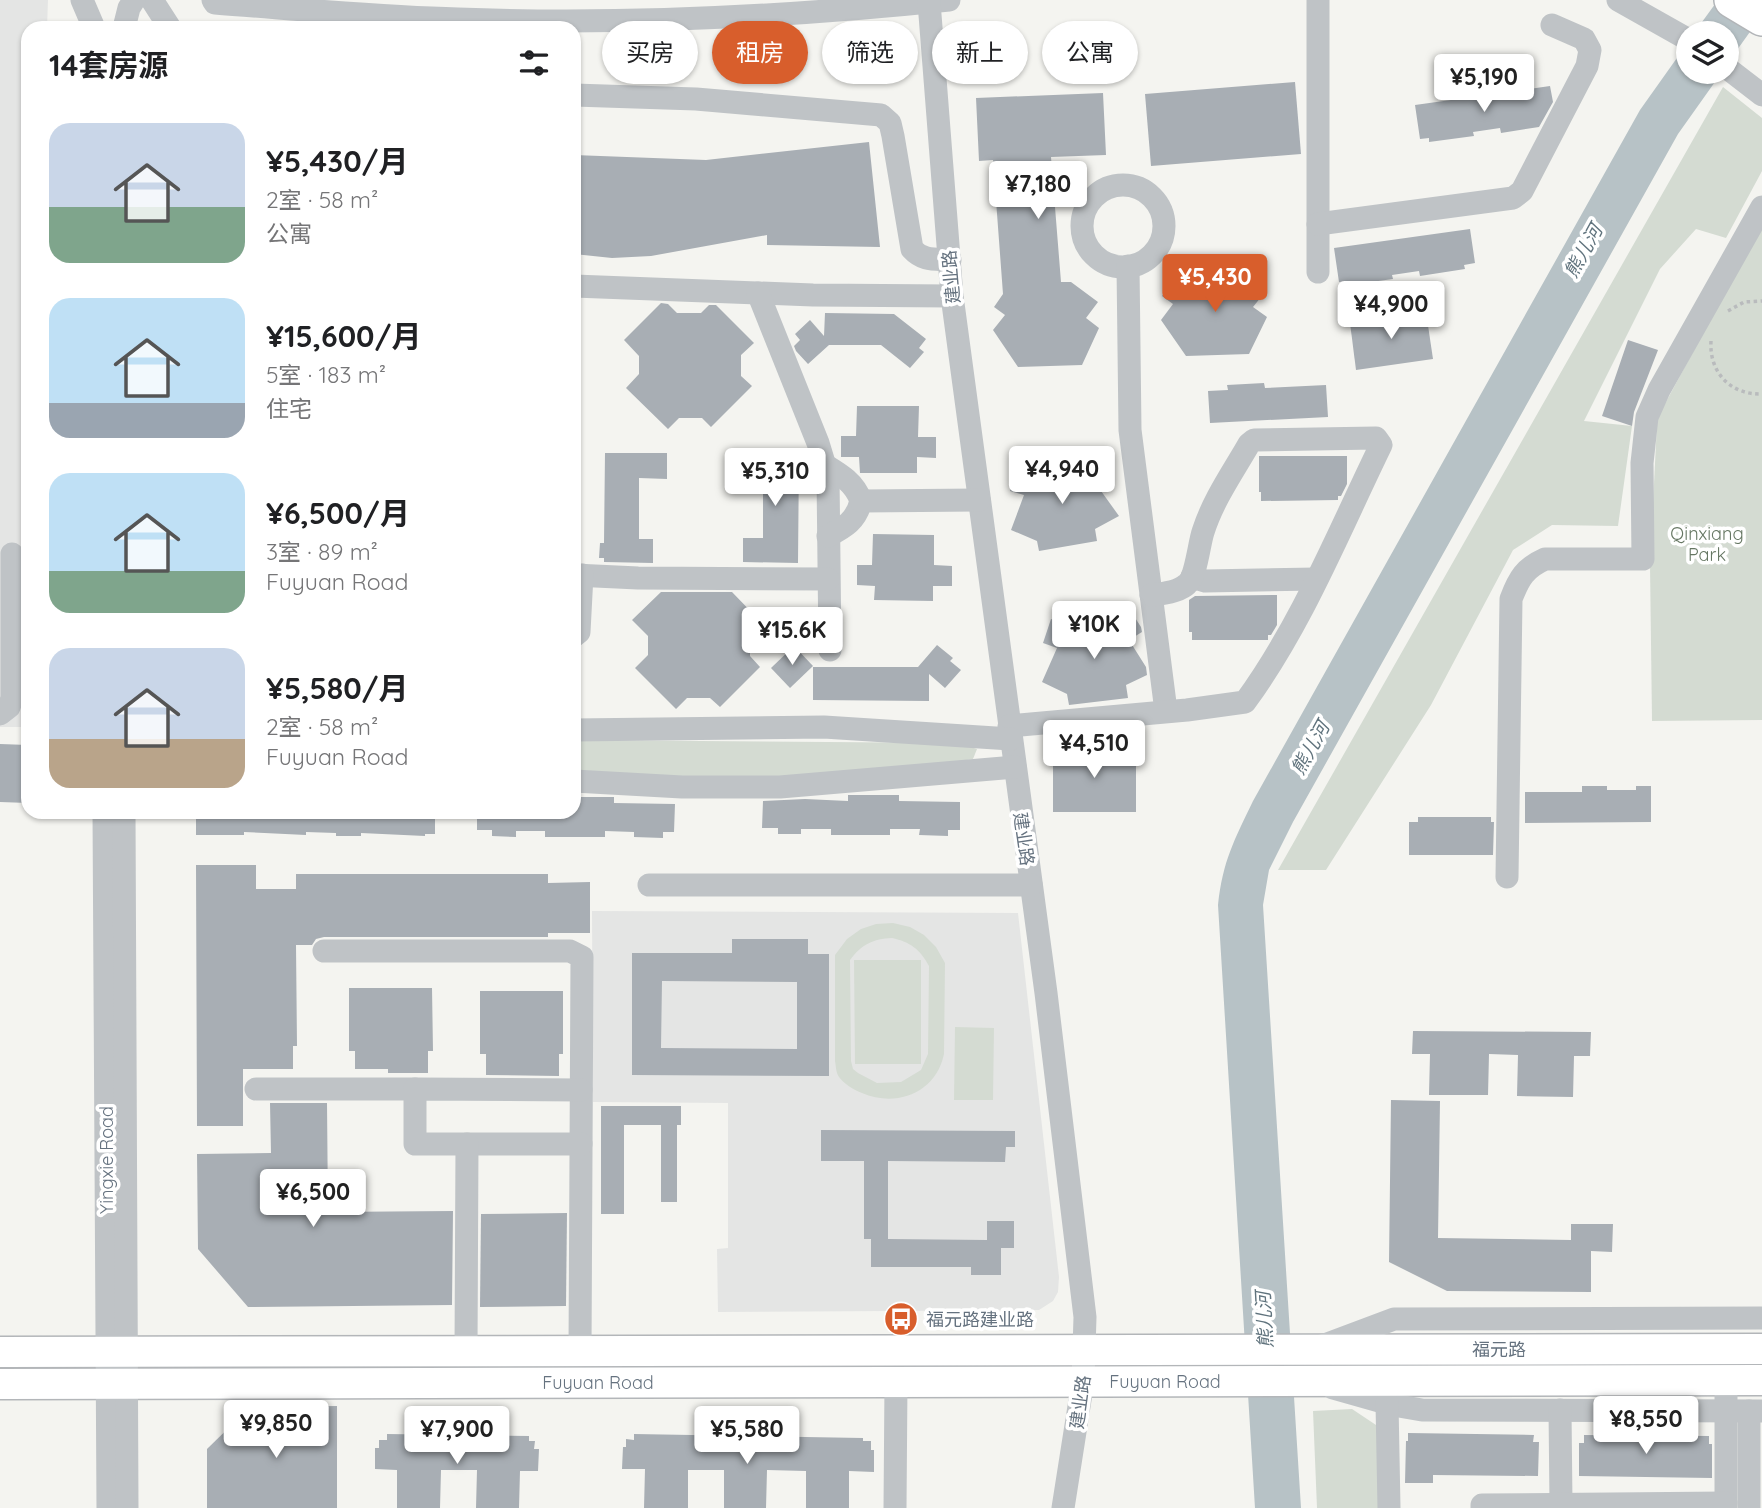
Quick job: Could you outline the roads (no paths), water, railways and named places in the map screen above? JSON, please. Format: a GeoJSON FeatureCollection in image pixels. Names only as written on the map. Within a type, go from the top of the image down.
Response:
{"type":"FeatureCollection","features":[{"type":"Feature","properties":{"kind":"highway"},"geometry":{"type":"LineString","coordinates":[[1732,0],[1762,18]]}},
{"type":"Feature","properties":{"kind":"main road","name":"福元路"},"geometry":{"type":"LineString","coordinates":[[1236,1350],[1762,1349]]}},
{"type":"Feature","properties":{"kind":"main road","name":"Fuyuan Road"},"geometry":{"type":"LineString","coordinates":[[0,1352],[1236,1350]]}},
{"type":"Feature","properties":{"kind":"main road","name":"福元路"},"geometry":{"type":"LineString","coordinates":[[1237,1381],[1762,1380]]}},
{"type":"Feature","properties":{"kind":"main road","name":"Fuyuan Road"},"geometry":{"type":"LineString","coordinates":[[0,1384],[1237,1381]]}},
{"type":"Feature","properties":{"kind":"street"},"geometry":{"type":"LineString","coordinates":[[82,0],[91,21]]}},
{"type":"Feature","properties":{"kind":"street"},"geometry":{"type":"LineString","coordinates":[[126,21],[134,0]]}},
{"type":"Feature","properties":{"kind":"street"},"geometry":{"type":"LineString","coordinates":[[152,0],[166,21]]}},
{"type":"Feature","properties":{"kind":"street"},"geometry":{"type":"LineString","coordinates":[[213,0],[215,3],[485,19],[678,20],[939,1]]}},
{"type":"Feature","properties":{"kind":"street"},"geometry":{"type":"LineString","coordinates":[[1318,0],[1318,272]]}},
{"type":"Feature","properties":{"kind":"street"},"geometry":{"type":"LineString","coordinates":[[1618,0],[1676,33]]}},
{"type":"Feature","properties":{"kind":"street","name":"建业路"},"geometry":{"type":"LineString","coordinates":[[939,1],[952,296],[1081,1284],[1086,1350],[1063,1508]]}},
{"type":"Feature","properties":{"kind":"street"},"geometry":{"type":"LineString","coordinates":[[1318,224],[1513,198],[1522,191],[1587,66],[1590,50],[1584,39],[1552,25]]}},
{"type":"Feature","properties":{"kind":"street"},"geometry":{"type":"LineString","coordinates":[[1739,78],[1762,96]]}},
{"type":"Feature","properties":{"kind":"street"},"geometry":{"type":"LineString","coordinates":[[581,95],[696,99],[881,116],[890,123],[912,249],[926,259],[950,260]]}},
{"type":"Feature","properties":{"kind":"street"},"geometry":{"type":"LineString","coordinates":[[1507,877],[1511,598],[1523,573],[1545,559],[1643,559],[1642,463],[1647,417],[1659,390],[1762,207]]}},
{"type":"Feature","properties":{"kind":"street"},"geometry":{"type":"LineString","coordinates":[[1128,267],[1130,430],[1166,711]]}},
{"type":"Feature","properties":{"kind":"street"},"geometry":{"type":"LineString","coordinates":[[581,286],[952,296]]}},
{"type":"Feature","properties":{"kind":"street"},"geometry":{"type":"LineString","coordinates":[[758,293],[818,443],[828,476],[830,650]]}},
{"type":"Feature","properties":{"kind":"street"},"geometry":{"type":"LineString","coordinates":[[581,730],[824,727],[1010,732],[1245,702],[1266,673],[1316,579],[1381,444],[1376,438],[1254,440],[1249,444],[1212,508],[1203,531],[1192,577],[1187,585],[1165,594],[1151,595]]}},
{"type":"Feature","properties":{"kind":"street"},"geometry":{"type":"LineString","coordinates":[[824,465],[844,476],[861,501],[857,516],[848,526],[828,536]]}},
{"type":"Feature","properties":{"kind":"street"},"geometry":{"type":"LineString","coordinates":[[861,501],[979,500]]}},
{"type":"Feature","properties":{"kind":"street"},"geometry":{"type":"LineString","coordinates":[[0,714],[9,708],[12,698],[21,630],[8,559]]}},
{"type":"Feature","properties":{"kind":"street"},"geometry":{"type":"LineString","coordinates":[[581,575],[828,579]]}},
{"type":"Feature","properties":{"kind":"street"},"geometry":{"type":"LineString","coordinates":[[1192,577],[1205,581],[1316,579]]}},
{"type":"Feature","properties":{"kind":"street"},"geometry":{"type":"LineString","coordinates":[[581,781],[682,787],[780,787],[1014,767]]}},
{"type":"Feature","properties":{"kind":"street","name":"Yingxie Road"},"geometry":{"type":"LineString","coordinates":[[104,819],[117,1352]]}},
{"type":"Feature","properties":{"kind":"street","name":"Yingxie Road"},"geometry":{"type":"LineString","coordinates":[[108,1508],[117,1384],[124,819]]}},
{"type":"Feature","properties":{"kind":"street"},"geometry":{"type":"LineString","coordinates":[[649,885],[1031,885]]}},
{"type":"Feature","properties":{"kind":"street"},"geometry":{"type":"LineString","coordinates":[[324,951],[570,951],[582,957],[580,1351]]}},
{"type":"Feature","properties":{"kind":"street"},"geometry":{"type":"LineString","coordinates":[[256,1088],[581,1090]]}},
{"type":"Feature","properties":{"kind":"street"},"geometry":{"type":"LineString","coordinates":[[415,1089],[415,1144],[581,1144]]}},
{"type":"Feature","properties":{"kind":"street"},"geometry":{"type":"LineString","coordinates":[[466,1351],[467,1144]]}},
{"type":"Feature","properties":{"kind":"street"},"geometry":{"type":"LineString","coordinates":[[1305,1349],[1394,1320],[1762,1318]]}},
{"type":"Feature","properties":{"kind":"street"},"geometry":{"type":"LineString","coordinates":[[1726,1380],[1746,1411],[1749,1508]]}},
{"type":"Feature","properties":{"kind":"street"},"geometry":{"type":"LineString","coordinates":[[1302,1381],[1422,1410],[1746,1411]]}},
{"type":"Feature","properties":{"kind":"street"},"geometry":{"type":"LineString","coordinates":[[895,1382],[895,1508]]}},
{"type":"Feature","properties":{"kind":"street","name":"Yingxie Road"},"geometry":{"type":"LineString","coordinates":[[117,1384],[127,1508]]}},
{"type":"Feature","properties":{"kind":"street"},"geometry":{"type":"LineString","coordinates":[[1387,1403],[1389,1508]]}},
{"type":"Feature","properties":{"kind":"street"},"geometry":{"type":"LineString","coordinates":[[1560,1410],[1561,1504]]}},
{"type":"Feature","properties":{"kind":"street"},"geometry":{"type":"LineString","coordinates":[[1482,1508],[1482,1505],[1561,1504],[1726,1505],[1746,1411]]}},
{"type":"Feature","properties":{"kind":"water"},"geometry":{"type":"Polygon","coordinates":[[[1718,0],[1762,15],[1739,47],[1739,21],[1703,21],[1718,0]]]}},
{"type":"Feature","properties":{"kind":"water","name":"熊儿河"},"geometry":{"type":"Polygon","coordinates":[[[1676,59],[1676,84],[1713,84],[1678,134],[1293,822],[1269,870],[1263,905],[1301,1508],[1255,1508],[1218,905],[1226,863],[1253,801],[1640,110],[1676,59]]]}},
{"type":"Feature","properties":{"kind":"place","name":"福元路建业路"},"geometry":{"type":"Point","coordinates":[901,1319]}},
{"type":"Feature","properties":{"kind":"park label","name":"Qinxiang Park"},"geometry":{"type":"Point","coordinates":[1707,543]}}]}
